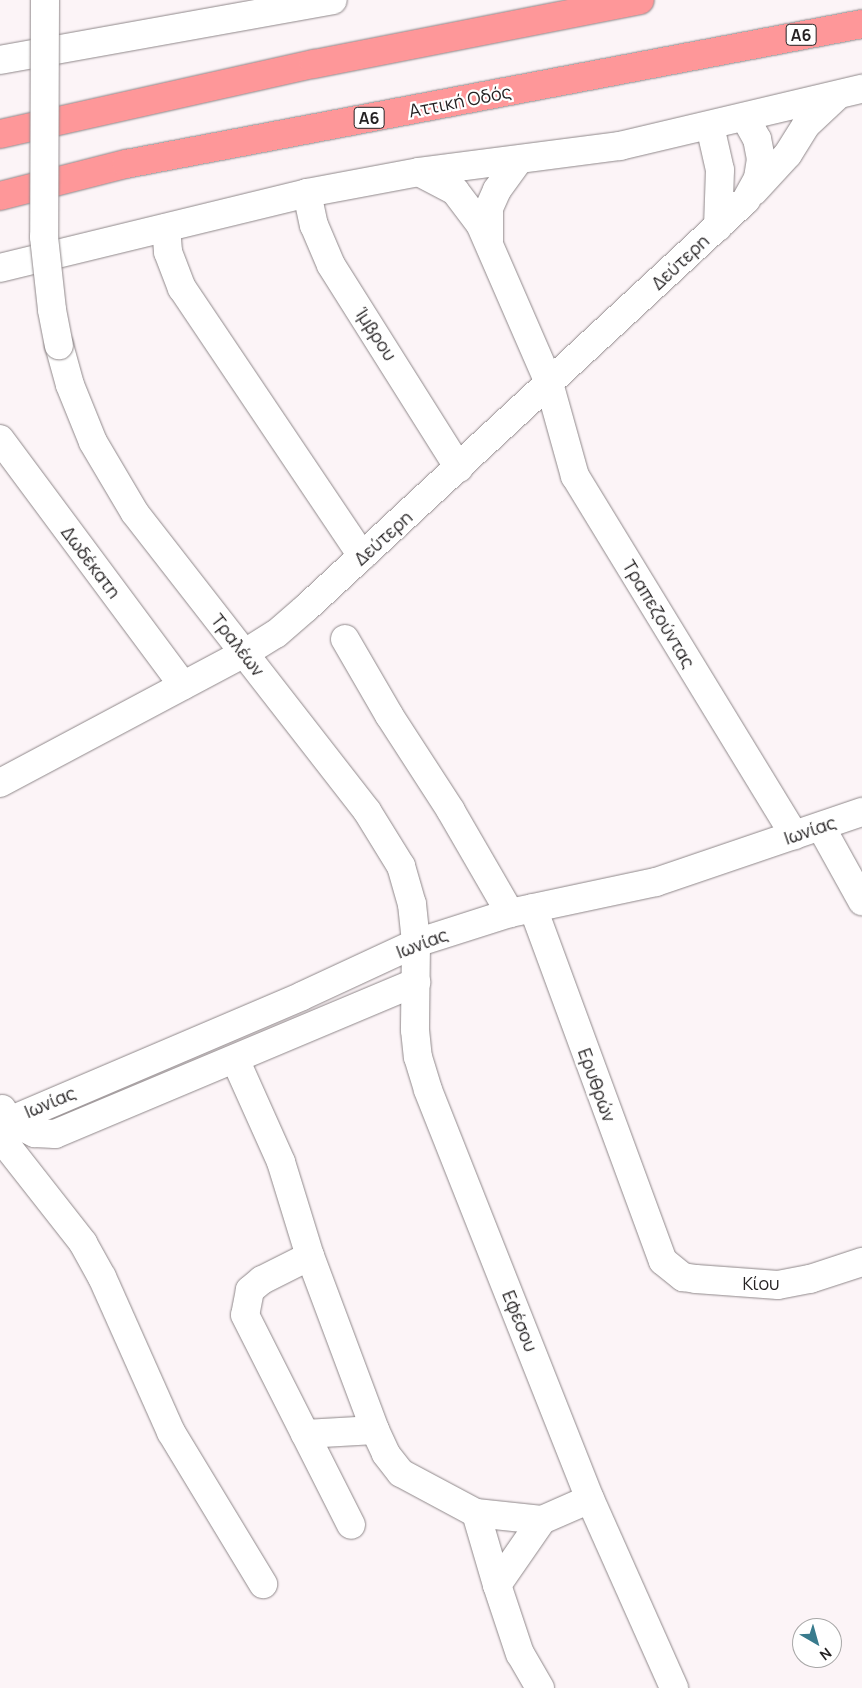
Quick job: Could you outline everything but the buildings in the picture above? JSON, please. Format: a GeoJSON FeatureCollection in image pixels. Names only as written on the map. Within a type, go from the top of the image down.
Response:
{"type":"FeatureCollection","features":[{"type":"Feature","properties":{"kind":"highway"},"geometry":{"type":"LineString","coordinates":[[0,134],[275,72],[640,0]]}},
{"type":"Feature","properties":{"kind":"highway","name":"Αττική Οδός"},"geometry":{"type":"LineString","coordinates":[[0,196],[126,164],[862,24]]}},
{"type":"Feature","properties":{"kind":"street","name":"Τραλέων"},"geometry":{"type":"LineString","coordinates":[[45,0],[44,237],[52,310],[59,345],[79,411],[112,477],[162,548],[245,653],[386,839],[404,876],[412,904],[416,943]]}},
{"type":"Feature","properties":{"kind":"street"},"geometry":{"type":"LineString","coordinates":[[0,59],[333,0]]}},
{"type":"Feature","properties":{"kind":"street"},"geometry":{"type":"LineString","coordinates":[[0,268],[307,193],[419,172],[582,153],[710,126],[851,91]]}},
{"type":"Feature","properties":{"kind":"street"},"geometry":{"type":"LineString","coordinates":[[746,200],[778,166],[806,125],[851,91]]}},
{"type":"Feature","properties":{"kind":"street","name":"Δεύτερη"},"geometry":{"type":"LineString","coordinates":[[0,783],[245,653],[276,634],[459,468],[746,200],[758,178],[761,159],[757,139],[745,117]]}},
{"type":"Feature","properties":{"kind":"street","name":"Δεύτερη"},"geometry":{"type":"LineString","coordinates":[[710,126],[720,170],[718,227]]}},
{"type":"Feature","properties":{"kind":"street"},"geometry":{"type":"LineString","coordinates":[[489,240],[489,208],[497,190],[519,160]]}},
{"type":"Feature","properties":{"kind":"street"},"geometry":{"type":"LineString","coordinates":[[419,172],[455,191],[489,240]]}},
{"type":"Feature","properties":{"kind":"street","name":"Ίμβρου"},"geometry":{"type":"LineString","coordinates":[[307,193],[314,225],[331,265],[459,468]]}},
{"type":"Feature","properties":{"kind":"street"},"geometry":{"type":"LineString","coordinates":[[166,228],[168,252],[182,288],[362,556]]}},
{"type":"Feature","properties":{"kind":"street","name":"Τραπεζούντας"},"geometry":{"type":"LineString","coordinates":[[489,240],[549,383],[575,476],[794,835]]}},
{"type":"Feature","properties":{"kind":"street","name":"Δωδέκατη"},"geometry":{"type":"LineString","coordinates":[[0,439],[183,686]]}},
{"type":"Feature","properties":{"kind":"street","name":"Ερυθρών"},"geometry":{"type":"LineString","coordinates":[[345,639],[389,715],[451,811],[521,911],[663,1261]]}},
{"type":"Feature","properties":{"kind":"street","name":"Ιωνίας"},"geometry":{"type":"LineString","coordinates":[[2,1122],[302,996],[416,943],[521,911],[656,882],[862,812]]}},
{"type":"Feature","properties":{"kind":"street"},"geometry":{"type":"LineString","coordinates":[[821,827],[862,901]]}},
{"type":"Feature","properties":{"kind":"street","name":"Εφέσου"},"geometry":{"type":"LineString","coordinates":[[416,943],[418,1057],[428,1090],[590,1499],[674,1688]]}},
{"type":"Feature","properties":{"kind":"street"},"geometry":{"type":"LineString","coordinates":[[2,1122],[35,1133],[54,1134],[416,982]]}},
{"type":"Feature","properties":{"kind":"street"},"geometry":{"type":"LineString","coordinates":[[235,1058],[281,1162],[310,1256],[375,1430],[386,1454],[401,1473],[476,1513],[542,1520],[590,1499]]}},
{"type":"Feature","properties":{"kind":"street"},"geometry":{"type":"LineString","coordinates":[[2,1122],[83,1243],[102,1277],[171,1432],[263,1584]]}},
{"type":"Feature","properties":{"kind":"street"},"geometry":{"type":"LineString","coordinates":[[310,1256],[262,1280],[250,1290],[245,1315],[350,1525]]}},
{"type":"Feature","properties":{"kind":"street","name":"Κίου"},"geometry":{"type":"LineString","coordinates":[[663,1261],[678,1273],[696,1279],[778,1285],[810,1279],[862,1262]]}},
{"type":"Feature","properties":{"kind":"street"},"geometry":{"type":"LineString","coordinates":[[305,1434],[375,1430]]}},
{"type":"Feature","properties":{"kind":"street"},"geometry":{"type":"LineString","coordinates":[[476,1513],[497,1586],[520,1654],[540,1688]]}},
{"type":"Feature","properties":{"kind":"street"},"geometry":{"type":"LineString","coordinates":[[497,1586],[542,1520]]}}]}
